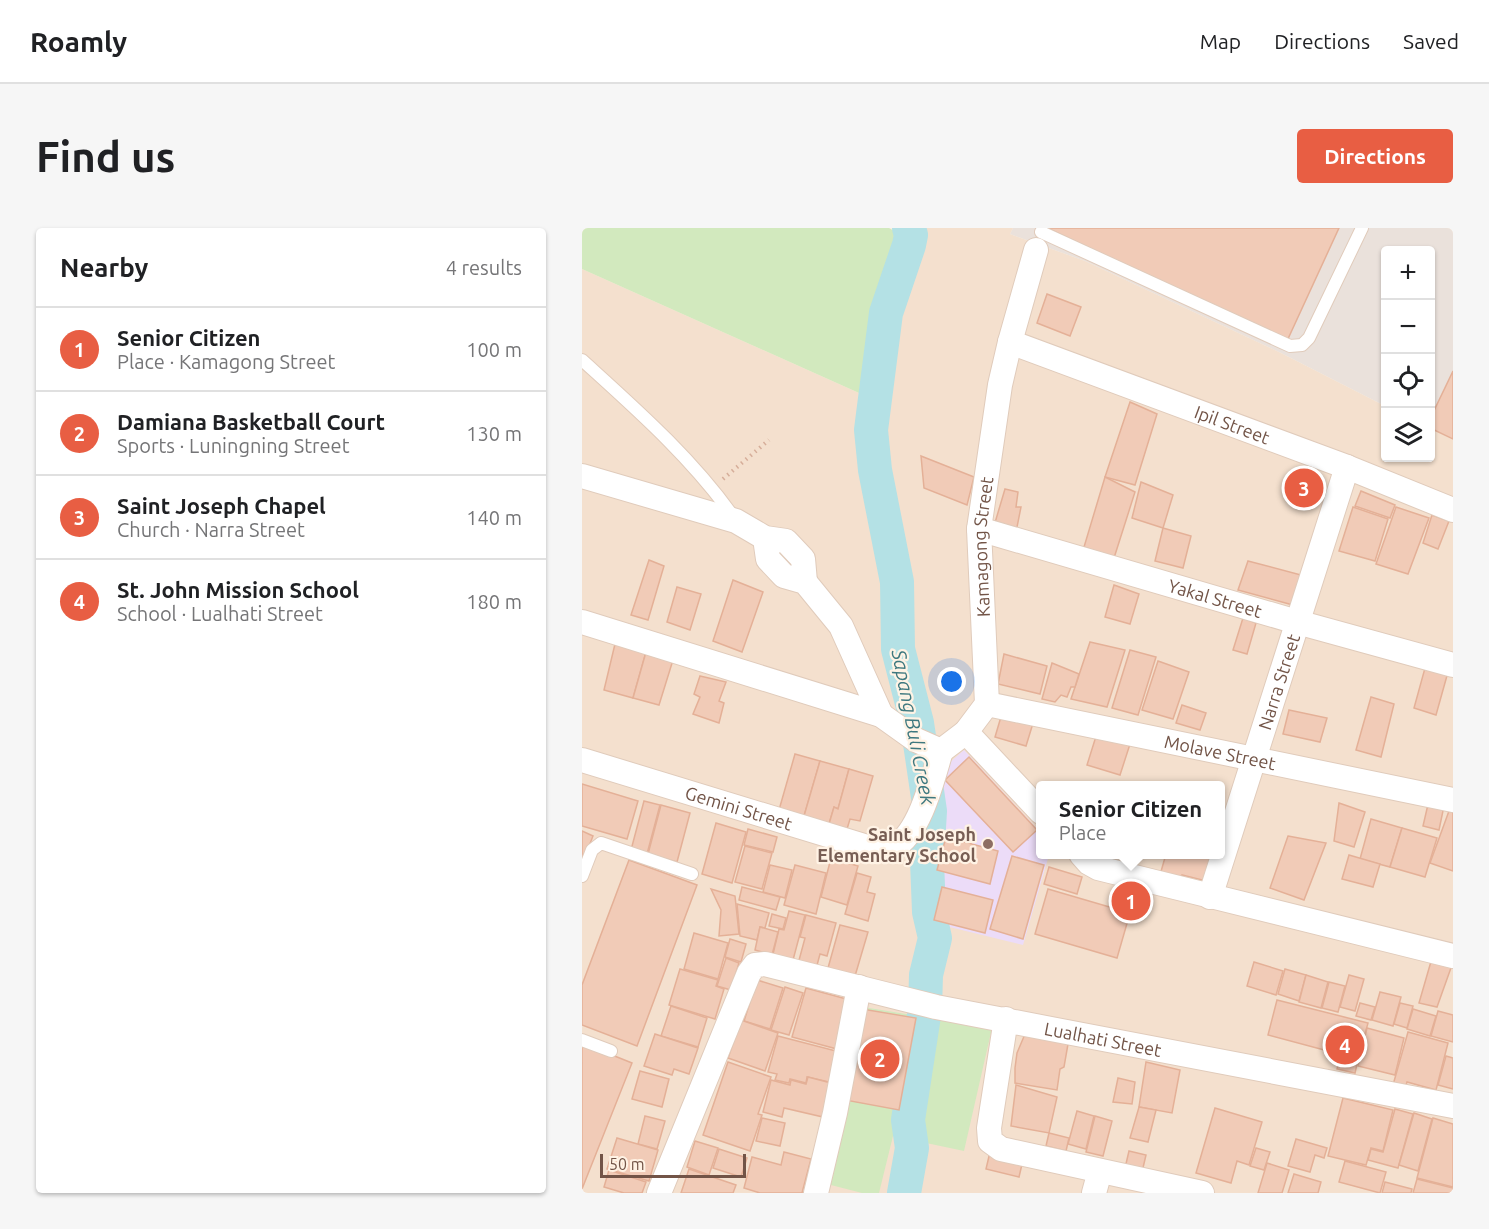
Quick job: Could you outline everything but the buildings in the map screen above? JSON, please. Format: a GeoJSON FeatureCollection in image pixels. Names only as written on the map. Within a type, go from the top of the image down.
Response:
{"type":"FeatureCollection","features":[{"type":"Feature","properties":{"kind":"street","name":"Kamagong Street"},"geometry":{"type":"LineString","coordinates":[[987,704],[979,529],[1000,385],[1038,241]]}},
{"type":"Feature","properties":{"kind":"street","name":"Ipil Street"},"geometry":{"type":"LineString","coordinates":[[1010,342],[1347,467],[1453,510]]}},
{"type":"Feature","properties":{"kind":"street","name":"Narra Street"},"geometry":{"type":"LineString","coordinates":[[1225,850],[1347,467]]}},
{"type":"Feature","properties":{"kind":"street"},"geometry":{"type":"LineString","coordinates":[[582,476],[736,521],[765,538],[786,541],[803,559],[805,582],[841,626],[881,715]]}},
{"type":"Feature","properties":{"kind":"street","name":"Yakal Street"},"geometry":{"type":"LineString","coordinates":[[979,529],[1453,665]]}},
{"type":"Feature","properties":{"kind":"street"},"geometry":{"type":"LineString","coordinates":[[582,622],[881,715],[928,745],[966,732],[987,704]]}},
{"type":"Feature","properties":{"kind":"street","name":"Molave Street"},"geometry":{"type":"LineString","coordinates":[[987,704],[1453,800]]}},
{"type":"Feature","properties":{"kind":"street"},"geometry":{"type":"LineString","coordinates":[[966,732],[1036,807]]}},
{"type":"Feature","properties":{"kind":"street","name":"Gemini Street"},"geometry":{"type":"LineString","coordinates":[[582,760],[877,850],[894,847],[907,837],[927,793],[928,745]]}},
{"type":"Feature","properties":{"kind":"street"},"geometry":{"type":"LineString","coordinates":[[1086,859],[1098,868],[1453,956]]}},
{"type":"Feature","properties":{"kind":"street","name":"Narra Street"},"geometry":{"type":"LineString","coordinates":[[1210,897],[1222,859]]}},
{"type":"Feature","properties":{"kind":"street","name":"Lualhati Street"},"geometry":{"type":"LineString","coordinates":[[659,1193],[749,974],[755,965],[765,964],[936,1007],[1453,1106]]}},
{"type":"Feature","properties":{"kind":"street"},"geometry":{"type":"LineString","coordinates":[[816,1193],[835,1113],[859,987]]}},
{"type":"Feature","properties":{"kind":"street"},"geometry":{"type":"LineString","coordinates":[[1006,1019],[989,1128],[990,1141],[1000,1149],[1097,1182],[1202,1193]]}},
{"type":"Feature","properties":{"kind":"lane"},"geometry":{"type":"LineString","coordinates":[[1038,241],[1290,346],[1302,345],[1310,338],[1362,228]]}},
{"type":"Feature","properties":{"kind":"lane"},"geometry":{"type":"LineString","coordinates":[[582,360],[643,416],[713,488],[736,521]]}},
{"type":"Feature","properties":{"kind":"lane"},"geometry":{"type":"LineString","coordinates":[[582,876],[592,850],[601,843],[692,874]]}},
{"type":"Feature","properties":{"kind":"lane"},"geometry":{"type":"LineString","coordinates":[[582,1040],[611,1051]]}},
{"type":"Feature","properties":{"kind":"path"},"geometry":{"type":"LineString","coordinates":[[713,488],[768,440]]}},
{"type":"Feature","properties":{"kind":"shaded area"},"geometry":{"type":"Polygon","coordinates":[[[921,228],[1013,228],[1010,234],[1085,261],[1281,353],[1381,404],[1381,462],[1435,462],[1435,431],[1453,439],[1453,1193],[582,1193],[582,269],[868,397],[864,445],[865,470],[892,579],[889,650],[910,730],[924,727],[903,651],[910,585],[885,487],[877,429],[894,312],[921,228]]]}},
{"type":"Feature","properties":{"kind":"shaded area"},"geometry":{"type":"Polygon","coordinates":[[[1013,228],[1453,228],[1453,439],[1435,431],[1435,246],[1381,246],[1381,404],[1281,353],[1085,261],[1010,234],[1013,228]]]}},
{"type":"Feature","properties":{"kind":"shaded area","name":"Saint Joseph Elementary School"},"geometry":{"type":"Polygon","coordinates":[[[964,750],[1036,828],[1036,859],[1048,859],[1023,945],[933,923],[933,871],[940,787],[948,764],[964,750]]]}},
{"type":"Feature","properties":{"kind":"green space"},"geometry":{"type":"Polygon","coordinates":[[[582,228],[889,228],[901,235],[875,331],[868,397],[582,269],[582,228]]]}},
{"type":"Feature","properties":{"kind":"green space"},"geometry":{"type":"Polygon","coordinates":[[[863,1007],[992,1028],[964,1151],[893,1136],[879,1193],[862,1193],[827,1184],[863,1007]]]}},
{"type":"Feature","properties":{"kind":"waterway","name":"Sapang Buli Creek"},"geometry":{"type":"LineString","coordinates":[[904,1193],[912,1148],[908,1120],[925,1009],[926,975],[935,938],[929,912],[927,861],[930,811],[917,723],[898,649],[897,582],[875,470],[871,430],[886,313],[909,245],[911,235],[909,228]]}},
{"type":"Feature","properties":{"kind":"place","name":"Saint Joseph Chapel"},"geometry":{"type":"Point","coordinates":[1304,488]}},
{"type":"Feature","properties":{"kind":"place","name":"Saint Joseph Elementary School"},"geometry":{"type":"Point","coordinates":[988,844]}},
{"type":"Feature","properties":{"kind":"place","name":"Senior Citizen"},"geometry":{"type":"Point","coordinates":[1131,901]}},
{"type":"Feature","properties":{"kind":"place","name":"St. John Mission School"},"geometry":{"type":"Point","coordinates":[1345,1045]}},
{"type":"Feature","properties":{"kind":"place","name":"Damiana Basketball Court"},"geometry":{"type":"Point","coordinates":[880,1059]}}]}
